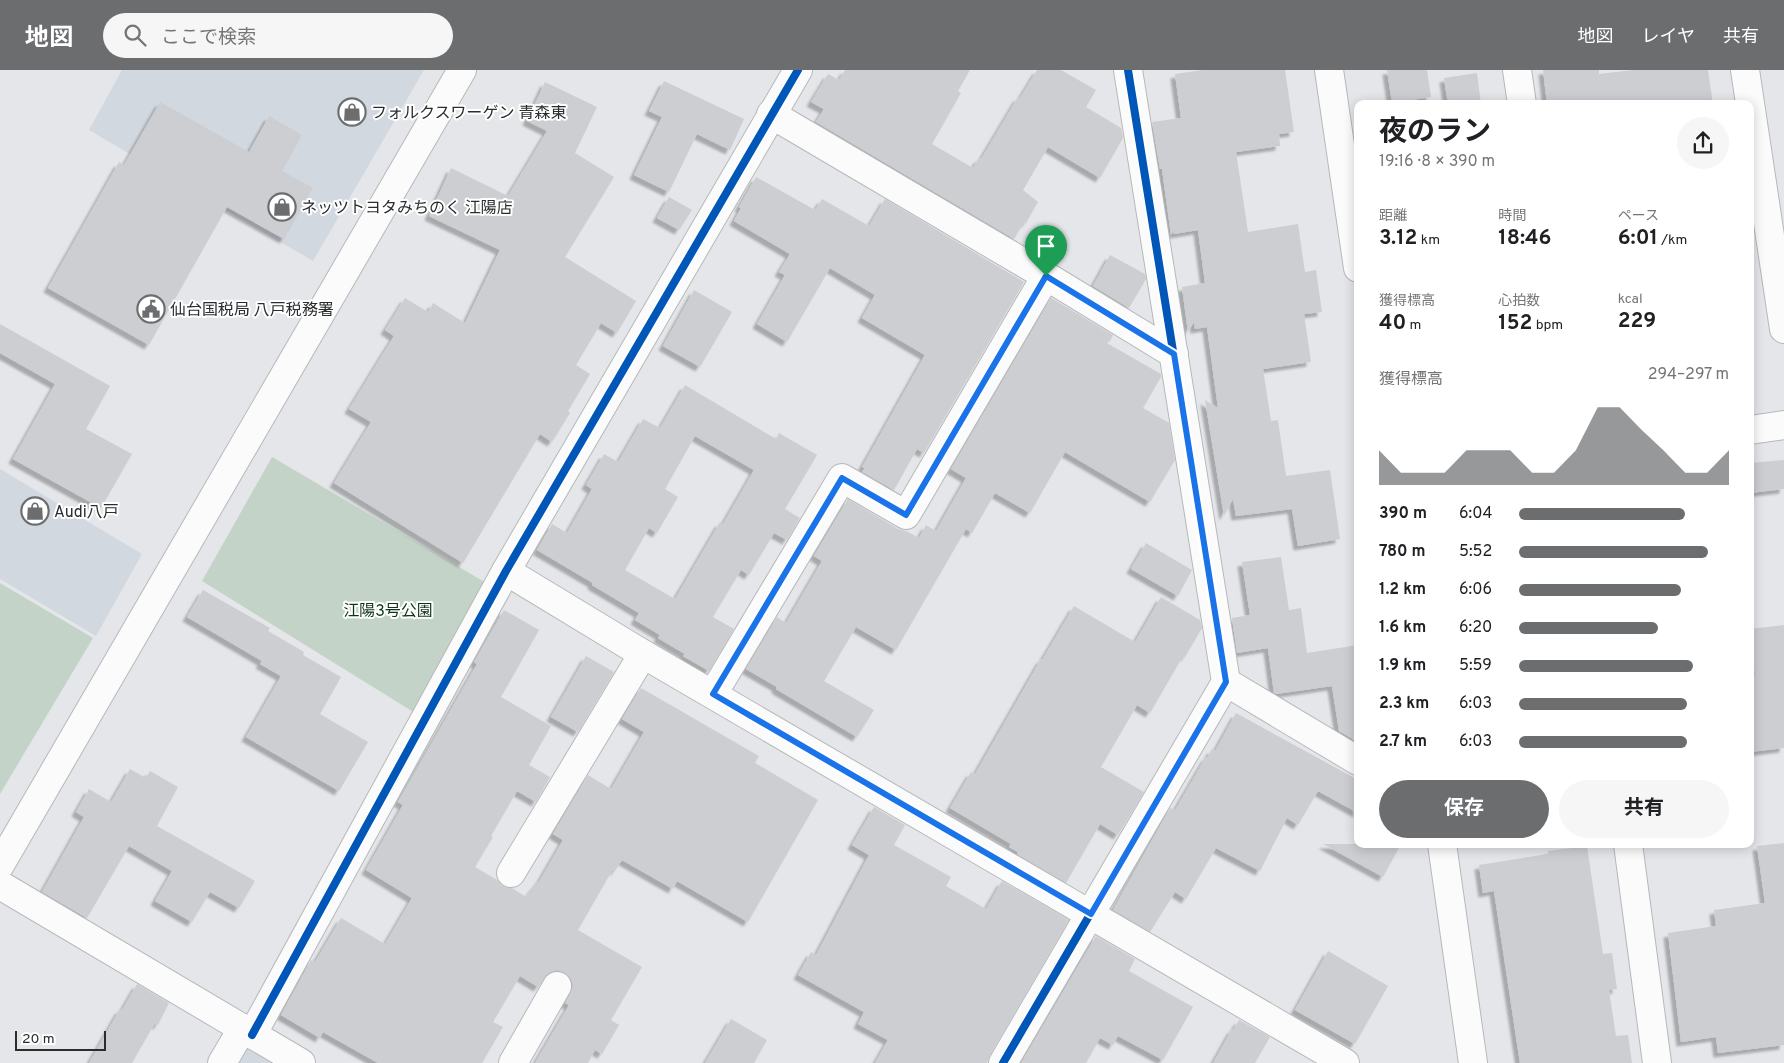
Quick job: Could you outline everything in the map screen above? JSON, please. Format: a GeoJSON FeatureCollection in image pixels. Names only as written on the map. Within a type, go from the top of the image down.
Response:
{"type":"FeatureCollection","features":[{"type":"Feature","properties":{"kind":"street"},"geometry":{"type":"LineString","coordinates":[[0,865],[462,70]]}},
{"type":"Feature","properties":{"kind":"street"},"geometry":{"type":"LineString","coordinates":[[222,1063],[247,1032],[506,571],[798,70]]}},
{"type":"Feature","properties":{"kind":"street"},"geometry":{"type":"LineString","coordinates":[[1003,1063],[1226,682],[1128,70]]}},
{"type":"Feature","properties":{"kind":"street"},"geometry":{"type":"LineString","coordinates":[[1329,70],[1354,241]]}},
{"type":"Feature","properties":{"kind":"street"},"geometry":{"type":"LineString","coordinates":[[1517,70],[1521,100]]}},
{"type":"Feature","properties":{"kind":"street"},"geometry":{"type":"LineString","coordinates":[[1745,70],[1750,100]]}},
{"type":"Feature","properties":{"kind":"street"},"geometry":{"type":"LineString","coordinates":[[771,114],[1046,276],[1174,354]]}},
{"type":"Feature","properties":{"kind":"street"},"geometry":{"type":"LineString","coordinates":[[1754,130],[1784,329]]}},
{"type":"Feature","properties":{"kind":"street"},"geometry":{"type":"LineString","coordinates":[[713,694],[842,478],[906,515],[1046,276]]}},
{"type":"Feature","properties":{"kind":"street"},"geometry":{"type":"LineString","coordinates":[[1754,429],[1784,425]]}},
{"type":"Feature","properties":{"kind":"street"},"geometry":{"type":"LineString","coordinates":[[506,571],[643,654],[1345,1063]]}},
{"type":"Feature","properties":{"kind":"street"},"geometry":{"type":"LineString","coordinates":[[511,873],[643,654]]}},
{"type":"Feature","properties":{"kind":"street"},"geometry":{"type":"LineString","coordinates":[[1226,682],[1354,758]]}},
{"type":"Feature","properties":{"kind":"street"},"geometry":{"type":"LineString","coordinates":[[1443,848],[1473,1063]]}},
{"type":"Feature","properties":{"kind":"street"},"geometry":{"type":"LineString","coordinates":[[1629,848],[1657,1063]]}},
{"type":"Feature","properties":{"kind":"street"},"geometry":{"type":"LineString","coordinates":[[0,885],[301,1063]]}},
{"type":"Feature","properties":{"kind":"street"},"geometry":{"type":"LineString","coordinates":[[513,1063],[558,986]]}},
{"type":"Feature","properties":{"kind":"shaded area","name":"ネッツトヨタみちのく 江陽店"},"geometry":{"type":"Polygon","coordinates":[[[122,70],[424,70],[313,261],[89,130],[122,70]]]}},
{"type":"Feature","properties":{"kind":"shaded area","name":"Audi八戸"},"geometry":{"type":"Polygon","coordinates":[[[0,469],[142,554],[96,636],[0,579],[0,469]]]}},
{"type":"Feature","properties":{"kind":"shaded area"},"geometry":{"type":"Polygon","coordinates":[[[244,1042],[279,1063],[232,1063],[244,1042]]]}},
{"type":"Feature","properties":{"kind":"green space","name":"江陽3号公園"},"geometry":{"type":"Polygon","coordinates":[[[272,457],[488,584],[415,713],[202,581],[272,457]]]}},
{"type":"Feature","properties":{"kind":"green space"},"geometry":{"type":"Polygon","coordinates":[[[0,583],[93,638],[0,794],[0,583]]]}},
{"type":"Feature","properties":{"kind":"building"},"geometry":{"type":"Polygon","coordinates":[[[845,70],[970,70],[958,91],[961,93],[932,144],[973,168],[979,158],[981,159],[1018,97],[1020,98],[1037,70],[1061,70],[1096,90],[1086,107],[1121,128],[1123,138],[1100,178],[1048,147],[1023,190],[1038,202],[1014,239],[816,122],[824,109],[811,102],[828,74],[839,80],[845,70]]]}},
{"type":"Feature","properties":{"kind":"building"},"geometry":{"type":"Polygon","coordinates":[[[1203,70],[1285,70],[1294,132],[1279,134],[1280,146],[1236,152],[1248,232],[1298,224],[1305,272],[1316,270],[1322,312],[1304,314],[1311,362],[1263,369],[1271,421],[1278,420],[1286,476],[1330,470],[1340,539],[1298,546],[1292,509],[1236,516],[1233,499],[1224,516],[1205,400],[1218,408],[1207,327],[1195,329],[1194,322],[1188,332],[1182,287],[1205,283],[1198,230],[1174,234],[1173,231],[1171,235],[1162,169],[1160,169],[1152,122],[1181,118],[1175,74],[1203,70]]]}},
{"type":"Feature","properties":{"kind":"building"},"geometry":{"type":"Polygon","coordinates":[[[1387,70],[1427,70],[1431,97],[1412,100],[1392,100],[1387,70]]]}},
{"type":"Feature","properties":{"kind":"building"},"geometry":{"type":"Polygon","coordinates":[[[1543,70],[1599,70],[1599,74],[1633,70],[1708,70],[1712,100],[1547,100],[1543,70]]]}},
{"type":"Feature","properties":{"kind":"building"},"geometry":{"type":"Polygon","coordinates":[[[1477,73],[1480,100],[1447,100],[1444,78],[1477,73]]]}},
{"type":"Feature","properties":{"kind":"building"},"geometry":{"type":"Polygon","coordinates":[[[664,81],[744,119],[730,150],[697,134],[669,192],[634,175],[662,117],[649,111],[664,81]]]}},
{"type":"Feature","properties":{"kind":"building"},"geometry":{"type":"Polygon","coordinates":[[[545,82],[597,107],[575,153],[614,177],[565,257],[636,301],[617,333],[601,323],[576,365],[590,374],[568,411],[570,413],[552,442],[540,434],[463,563],[334,483],[371,422],[349,409],[394,336],[385,330],[405,298],[428,312],[433,303],[465,323],[500,250],[429,216],[451,168],[508,196],[547,131],[527,121],[545,82]]]}},
{"type":"Feature","properties":{"kind":"building"},"geometry":{"type":"Polygon","coordinates":[[[160,102],[249,152],[269,116],[302,135],[282,171],[313,188],[284,239],[227,207],[149,345],[48,288],[119,162],[124,165],[160,102]]]}},
{"type":"Feature","properties":{"kind":"building"},"geometry":{"type":"Polygon","coordinates":[[[756,177],[815,210],[822,199],[869,226],[885,199],[1024,282],[924,453],[917,449],[894,490],[862,472],[865,468],[862,467],[925,355],[862,318],[875,295],[830,268],[787,342],[757,324],[785,275],[779,272],[790,254],[734,221],[741,208],[739,207],[756,177]]]}},
{"type":"Feature","properties":{"kind":"building"},"geometry":{"type":"Polygon","coordinates":[[[669,197],[692,210],[679,230],[657,218],[669,197]]]}},
{"type":"Feature","properties":{"kind":"building"},"geometry":{"type":"Polygon","coordinates":[[[1110,255],[1145,274],[1146,279],[1129,308],[1093,286],[1110,255]]]}},
{"type":"Feature","properties":{"kind":"building"},"geometry":{"type":"Polygon","coordinates":[[[694,290],[732,312],[700,367],[663,346],[694,290]]]}},
{"type":"Feature","properties":{"kind":"building"},"geometry":{"type":"Polygon","coordinates":[[[1051,298],[1113,335],[1110,341],[1105,342],[1161,374],[1143,408],[1169,423],[1175,460],[1150,502],[1065,452],[1030,513],[995,493],[972,533],[966,529],[896,650],[856,627],[824,681],[874,710],[857,737],[746,669],[777,617],[786,623],[822,561],[814,556],[848,499],[898,529],[919,538],[926,525],[936,531],[966,478],[951,469],[1051,298]]]}},
{"type":"Feature","properties":{"kind":"building"},"geometry":{"type":"Polygon","coordinates":[[[0,324],[110,386],[86,429],[132,454],[101,508],[13,459],[55,384],[0,353],[0,324]]]}},
{"type":"Feature","properties":{"kind":"building"},"geometry":{"type":"Polygon","coordinates":[[[685,385],[776,439],[779,433],[817,455],[785,509],[800,518],[787,540],[774,533],[749,575],[741,570],[713,617],[734,629],[709,671],[683,656],[685,654],[658,638],[660,635],[635,620],[639,613],[537,550],[552,524],[567,533],[592,489],[586,485],[604,454],[618,462],[643,419],[660,428],[685,385]],[[695,436],[665,489],[678,497],[657,533],[649,528],[625,570],[675,599],[720,522],[723,524],[754,470],[695,436]]]}},
{"type":"Feature","properties":{"kind":"building"},"geometry":{"type":"Polygon","coordinates":[[[1784,460],[1784,489],[1754,493],[1754,463],[1784,460]]]}},
{"type":"Feature","properties":{"kind":"building"},"geometry":{"type":"Polygon","coordinates":[[[1146,543],[1192,570],[1178,596],[1131,569],[1146,543]]]}},
{"type":"Feature","properties":{"kind":"building"},"geometry":{"type":"Polygon","coordinates":[[[1281,557],[1289,610],[1301,608],[1307,653],[1354,646],[1354,740],[1339,731],[1332,686],[1276,694],[1274,693],[1268,648],[1237,653],[1232,618],[1250,615],[1242,562],[1281,557]]]}},
{"type":"Feature","properties":{"kind":"building"},"geometry":{"type":"Polygon","coordinates":[[[203,590],[270,628],[268,631],[304,652],[303,655],[341,677],[320,714],[368,742],[339,791],[246,737],[281,676],[260,664],[262,661],[187,617],[203,590]]]}},
{"type":"Feature","properties":{"kind":"building"},"geometry":{"type":"Polygon","coordinates":[[[1161,597],[1200,620],[1202,628],[1185,657],[1183,656],[1150,713],[1137,705],[1101,767],[1144,792],[1118,835],[1100,824],[1066,883],[1017,854],[1018,852],[1009,847],[1011,844],[950,808],[971,772],[975,774],[1041,659],[1074,606],[1135,642],[1161,597]]]}},
{"type":"Feature","properties":{"kind":"building"},"geometry":{"type":"Polygon","coordinates":[[[504,610],[539,630],[501,697],[551,726],[529,765],[550,777],[536,802],[517,791],[475,867],[497,880],[503,886],[512,888],[526,897],[540,880],[563,840],[553,834],[588,775],[611,789],[644,732],[622,719],[641,688],[759,756],[755,763],[818,800],[748,922],[677,881],[673,889],[622,860],[615,871],[613,869],[578,930],[642,967],[611,1020],[619,1025],[602,1054],[595,1050],[588,1063],[535,1063],[569,1005],[565,1003],[573,986],[571,979],[565,973],[557,970],[549,973],[538,987],[520,976],[493,1022],[503,1027],[482,1063],[378,1063],[323,1032],[320,1038],[281,1015],[311,960],[315,962],[341,918],[385,944],[412,898],[366,870],[403,805],[398,802],[477,664],[474,662],[504,610]]]}},
{"type":"Feature","properties":{"kind":"building"},"geometry":{"type":"Polygon","coordinates":[[[1784,625],[1784,748],[1754,752],[1754,629],[1784,625]]]}},
{"type":"Feature","properties":{"kind":"building"},"geometry":{"type":"Polygon","coordinates":[[[586,656],[614,672],[578,732],[551,717],[586,656]]]}},
{"type":"Feature","properties":{"kind":"building"},"geometry":{"type":"Polygon","coordinates":[[[1236,713],[1354,778],[1354,811],[1318,791],[1298,825],[1287,818],[1260,871],[1216,848],[1186,899],[1175,892],[1150,932],[1113,910],[1170,808],[1175,810],[1206,757],[1212,749],[1215,751],[1236,713]]]}},
{"type":"Feature","properties":{"kind":"building"},"geometry":{"type":"Polygon","coordinates":[[[130,769],[146,778],[150,771],[178,787],[157,826],[255,881],[239,908],[210,892],[192,922],[155,901],[172,871],[129,846],[87,918],[42,892],[84,817],[76,812],[89,789],[111,802],[130,769]]]}},
{"type":"Feature","properties":{"kind":"building"},"geometry":{"type":"Polygon","coordinates":[[[874,807],[905,825],[894,845],[951,877],[946,886],[986,909],[1002,881],[1069,920],[987,1063],[875,1063],[888,1040],[858,1024],[864,1012],[798,975],[811,952],[816,955],[869,855],[852,845],[874,807]]]}},
{"type":"Feature","properties":{"kind":"building"},"geometry":{"type":"Polygon","coordinates":[[[1784,843],[1784,1045],[1718,1053],[1716,1037],[1681,1042],[1668,933],[1716,926],[1714,910],[1765,903],[1757,846],[1784,843]]]}},
{"type":"Feature","properties":{"kind":"building"},"geometry":{"type":"Polygon","coordinates":[[[1323,844],[1354,844],[1354,848],[1399,848],[1383,877],[1323,844]]]}},
{"type":"Feature","properties":{"kind":"building"},"geometry":{"type":"Polygon","coordinates":[[[1587,848],[1603,954],[1612,953],[1617,989],[1609,990],[1616,1036],[1628,1035],[1632,1063],[1520,1063],[1494,891],[1483,893],[1479,865],[1548,854],[1548,851],[1587,848]]]}},
{"type":"Feature","properties":{"kind":"building"},"geometry":{"type":"Polygon","coordinates":[[[1096,936],[1135,959],[1129,971],[1193,1007],[1163,1060],[1118,1036],[1113,1045],[1100,1038],[1086,1063],[1021,1063],[1096,936]]]}},
{"type":"Feature","properties":{"kind":"building"},"geometry":{"type":"Polygon","coordinates":[[[1328,951],[1388,986],[1355,1044],[1295,1010],[1328,951]]]}},
{"type":"Feature","properties":{"kind":"building"},"geometry":{"type":"Polygon","coordinates":[[[137,984],[169,1003],[158,1025],[155,1023],[132,1063],[89,1063],[120,1009],[122,1010],[137,984]]]}},
{"type":"Feature","properties":{"kind":"building"},"geometry":{"type":"Polygon","coordinates":[[[731,1019],[767,1040],[754,1063],[705,1063],[731,1019]]]}},
{"type":"Feature","properties":{"kind":"building"},"geometry":{"type":"Polygon","coordinates":[[[1239,1020],[1270,1037],[1255,1063],[1213,1063],[1232,1029],[1239,1020]]]}},
{"type":"Feature","properties":{"kind":"cycle path"},"geometry":{"type":"LineString","coordinates":[[252,1035],[506,571],[798,70]]}},
{"type":"Feature","properties":{"kind":"cycle path"},"geometry":{"type":"LineString","coordinates":[[1003,1063],[1226,682],[1128,70]]}},
{"type":"Feature","properties":{"kind":"place","name":"フォルクスワーゲン 青森東"},"geometry":{"type":"Point","coordinates":[352,112]}},
{"type":"Feature","properties":{"kind":"place","name":"ネッツトヨタみちのく 江陽店"},"geometry":{"type":"Point","coordinates":[282,207]}},
{"type":"Feature","properties":{"kind":"place","name":"仙台国税局 八戸税務署"},"geometry":{"type":"Point","coordinates":[151,309]}},
{"type":"Feature","properties":{"kind":"place","name":"Audi八戸"},"geometry":{"type":"Point","coordinates":[35,511]}},
{"type":"Feature","properties":{"kind":"route"},"geometry":{"type":"LineString","coordinates":[[1046,276],[1174,354],[1226,682],[1091,914],[713,694],[842,478],[906,515],[1046,276]]}}]}
